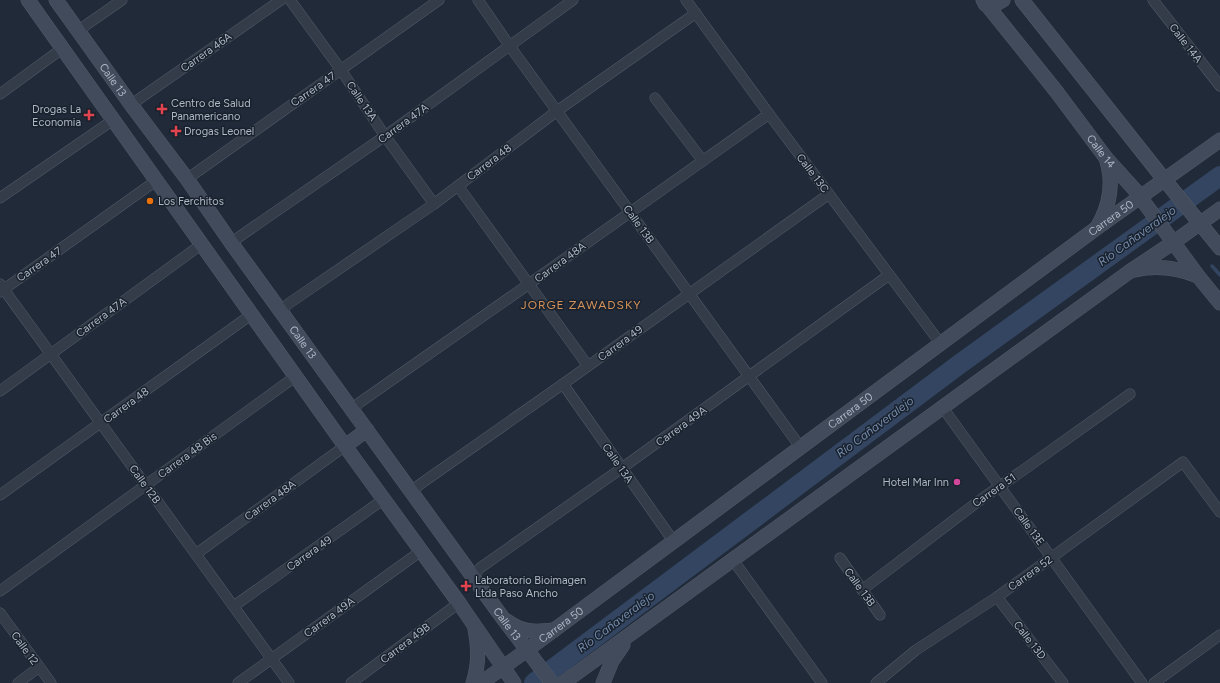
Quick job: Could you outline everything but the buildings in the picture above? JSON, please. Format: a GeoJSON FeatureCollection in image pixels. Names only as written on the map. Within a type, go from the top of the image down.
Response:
{"type":"FeatureCollection","features":[{"type":"Feature","properties":{"kind":"main road","name":"Calle 13"},"geometry":{"type":"LineString","coordinates":[[28,0],[345,446],[459,602],[509,675]]}},
{"type":"Feature","properties":{"kind":"main road","name":"Calle 13"},"geometry":{"type":"LineString","coordinates":[[56,0],[132,106],[187,179],[232,244],[502,617],[530,654],[556,683]]}},
{"type":"Feature","properties":{"kind":"main road"},"geometry":{"type":"LineString","coordinates":[[984,2],[996,4],[1003,0]]}},
{"type":"Feature","properties":{"kind":"main road"},"geometry":{"type":"LineString","coordinates":[[1022,0],[1220,248]]}},
{"type":"Feature","properties":{"kind":"main road","name":"Calle 14"},"geometry":{"type":"LineString","coordinates":[[984,2],[1056,91],[1106,158],[1142,199],[1198,276],[1220,303]]}},
{"type":"Feature","properties":{"kind":"main road","name":"Carrera 50"},"geometry":{"type":"LineString","coordinates":[[481,683],[509,675],[555,630],[1098,227],[1167,182],[1220,140]]}},
{"type":"Feature","properties":{"kind":"main road"},"geometry":{"type":"LineString","coordinates":[[1098,227],[1106,211],[1110,194],[1110,174],[1106,158]]}},
{"type":"Feature","properties":{"kind":"main road"},"geometry":{"type":"LineString","coordinates":[[556,683],[632,634],[1129,272],[1197,220],[1220,209]]}},
{"type":"Feature","properties":{"kind":"main road"},"geometry":{"type":"LineString","coordinates":[[1129,272],[1149,268],[1164,268],[1179,270],[1198,276]]}},
{"type":"Feature","properties":{"kind":"main road"},"geometry":{"type":"LineString","coordinates":[[345,446],[367,430]]}},
{"type":"Feature","properties":{"kind":"main road"},"geometry":{"type":"LineString","coordinates":[[502,617],[515,626],[529,631],[539,632],[555,630]]}},
{"type":"Feature","properties":{"kind":"main road"},"geometry":{"type":"LineString","coordinates":[[473,623],[478,644],[478,657],[473,683]]}},
{"type":"Feature","properties":{"kind":"main road"},"geometry":{"type":"LineString","coordinates":[[602,683],[618,651],[632,634]]}},
{"type":"Feature","properties":{"kind":"street"},"geometry":{"type":"LineString","coordinates":[[79,33],[86,25],[122,0]]}},
{"type":"Feature","properties":{"kind":"street","name":"Carrera 46A"},"geometry":{"type":"LineString","coordinates":[[132,106],[139,99],[281,0]]}},
{"type":"Feature","properties":{"kind":"street","name":"Calle 13A"},"geometry":{"type":"LineString","coordinates":[[290,0],[341,70],[385,136],[434,204]]}},
{"type":"Feature","properties":{"kind":"street","name":"Carrera 47"},"geometry":{"type":"LineString","coordinates":[[187,179],[439,0]]}},
{"type":"Feature","properties":{"kind":"street","name":"Calle 13B"},"geometry":{"type":"LineString","coordinates":[[478,0],[801,448]]}},
{"type":"Feature","properties":{"kind":"street","name":"Carrera 47A"},"geometry":{"type":"LineString","coordinates":[[232,244],[239,237],[385,136],[573,0]]}},
{"type":"Feature","properties":{"kind":"street","name":"Calle 13C"},"geometry":{"type":"LineString","coordinates":[[686,0],[769,114],[941,344]]}},
{"type":"Feature","properties":{"kind":"street","name":"Calle 14A"},"geometry":{"type":"LineString","coordinates":[[1153,0],[1220,86]]}},
{"type":"Feature","properties":{"kind":"street","name":"Carrera 48"},"geometry":{"type":"LineString","coordinates":[[281,312],[288,304],[434,204],[557,111],[696,13]]}},
{"type":"Feature","properties":{"kind":"street"},"geometry":{"type":"LineString","coordinates":[[0,94],[63,48]]}},
{"type":"Feature","properties":{"kind":"street"},"geometry":{"type":"LineString","coordinates":[[655,98],[702,161]]}},
{"type":"Feature","properties":{"kind":"street","name":"Carrera 48A"},"geometry":{"type":"LineString","coordinates":[[353,410],[359,403],[769,114]]}},
{"type":"Feature","properties":{"kind":"street"},"geometry":{"type":"LineString","coordinates":[[0,198],[113,120]]}},
{"type":"Feature","properties":{"kind":"street","name":"Carrera 47"},"geometry":{"type":"LineString","coordinates":[[1,288],[156,180]]}},
{"type":"Feature","properties":{"kind":"street"},"geometry":{"type":"LineString","coordinates":[[458,186],[588,366]]}},
{"type":"Feature","properties":{"kind":"street","name":"Carrera 49"},"geometry":{"type":"LineString","coordinates":[[412,492],[419,485],[829,194]]}},
{"type":"Feature","properties":{"kind":"street","name":"Carrera 47A"},"geometry":{"type":"LineString","coordinates":[[0,391],[202,244]]}},
{"type":"Feature","properties":{"kind":"street","name":"Carrera 49A"},"geometry":{"type":"LineString","coordinates":[[473,576],[480,568],[622,468],[889,275]]}},
{"type":"Feature","properties":{"kind":"street","name":"Calle 12B"},"geometry":{"type":"LineString","coordinates":[[1,288],[101,423],[289,683]]}},
{"type":"Feature","properties":{"kind":"street","name":"Carrera 48"},"geometry":{"type":"LineString","coordinates":[[0,495],[252,314]]}},
{"type":"Feature","properties":{"kind":"street","name":"Carrera 48 Bis"},"geometry":{"type":"LineString","coordinates":[[0,591],[296,376]]}},
{"type":"Feature","properties":{"kind":"street","name":"Calle 13A"},"geometry":{"type":"LineString","coordinates":[[563,384],[674,542]]}},
{"type":"Feature","properties":{"kind":"street","name":"Carrera 51"},"geometry":{"type":"LineString","coordinates":[[862,590],[1000,486],[1130,394]]}},
{"type":"Feature","properties":{"kind":"street","name":"Calle 13E"},"geometry":{"type":"LineString","coordinates":[[943,408],[1142,683]]}},
{"type":"Feature","properties":{"kind":"street","name":"Carrera 48A"},"geometry":{"type":"LineString","coordinates":[[196,554],[345,446]]}},
{"type":"Feature","properties":{"kind":"street","name":"Carrera 52"},"geometry":{"type":"LineString","coordinates":[[876,683],[916,650],[997,597],[1183,462],[1220,512]]}},
{"type":"Feature","properties":{"kind":"street","name":"Carrera 49"},"geometry":{"type":"LineString","coordinates":[[234,606],[384,499]]}},
{"type":"Feature","properties":{"kind":"street","name":"Carrera 49A"},"geometry":{"type":"LineString","coordinates":[[238,683],[421,551]]}},
{"type":"Feature","properties":{"kind":"street","name":"Calle 13B"},"geometry":{"type":"LineString","coordinates":[[840,558],[880,615]]}},
{"type":"Feature","properties":{"kind":"street"},"geometry":{"type":"LineString","coordinates":[[733,560],[822,683]]}},
{"type":"Feature","properties":{"kind":"street","name":"Calle 13D"},"geometry":{"type":"LineString","coordinates":[[997,597],[1063,683]]}},
{"type":"Feature","properties":{"kind":"street","name":"Carrera 49B"},"geometry":{"type":"LineString","coordinates":[[351,683],[459,602]]}},
{"type":"Feature","properties":{"kind":"street","name":"Calle 12"},"geometry":{"type":"LineString","coordinates":[[0,613],[51,683]]}},
{"type":"Feature","properties":{"kind":"street"},"geometry":{"type":"LineString","coordinates":[[1154,683],[1220,635]]}},
{"type":"Feature","properties":{"kind":"street"},"geometry":{"type":"LineString","coordinates":[[18,683],[39,668]]}},
{"type":"Feature","properties":{"kind":"waterway","name":"Río Cañaveralejo"},"geometry":{"type":"LineString","coordinates":[[534,683],[957,366],[1220,176]]}},
{"type":"Feature","properties":{"kind":"waterway"},"geometry":{"type":"LineString","coordinates":[[1212,266],[1220,275]]}},
{"type":"Feature","properties":{"kind":"place","name":"Centro de Salud Panamericano"},"geometry":{"type":"Point","coordinates":[162,109]}},
{"type":"Feature","properties":{"kind":"place","name":"Drogas La Economia"},"geometry":{"type":"Point","coordinates":[89,115]}},
{"type":"Feature","properties":{"kind":"place","name":"Drogas Leonel"},"geometry":{"type":"Point","coordinates":[176,131]}},
{"type":"Feature","properties":{"kind":"place","name":"Los Ferchitos"},"geometry":{"type":"Point","coordinates":[150,201]}},
{"type":"Feature","properties":{"kind":"place","name":"Hotel Mar Inn"},"geometry":{"type":"Point","coordinates":[957,482]}},
{"type":"Feature","properties":{"kind":"place","name":"Laboratorio Bioimagen Ltda Paso Ancho"},"geometry":{"type":"Point","coordinates":[466,586]}},
{"type":"Feature","properties":{"kind":"district","name":"JORGE ZAWADSKY"},"geometry":{"type":"Point","coordinates":[581,305]}}]}
